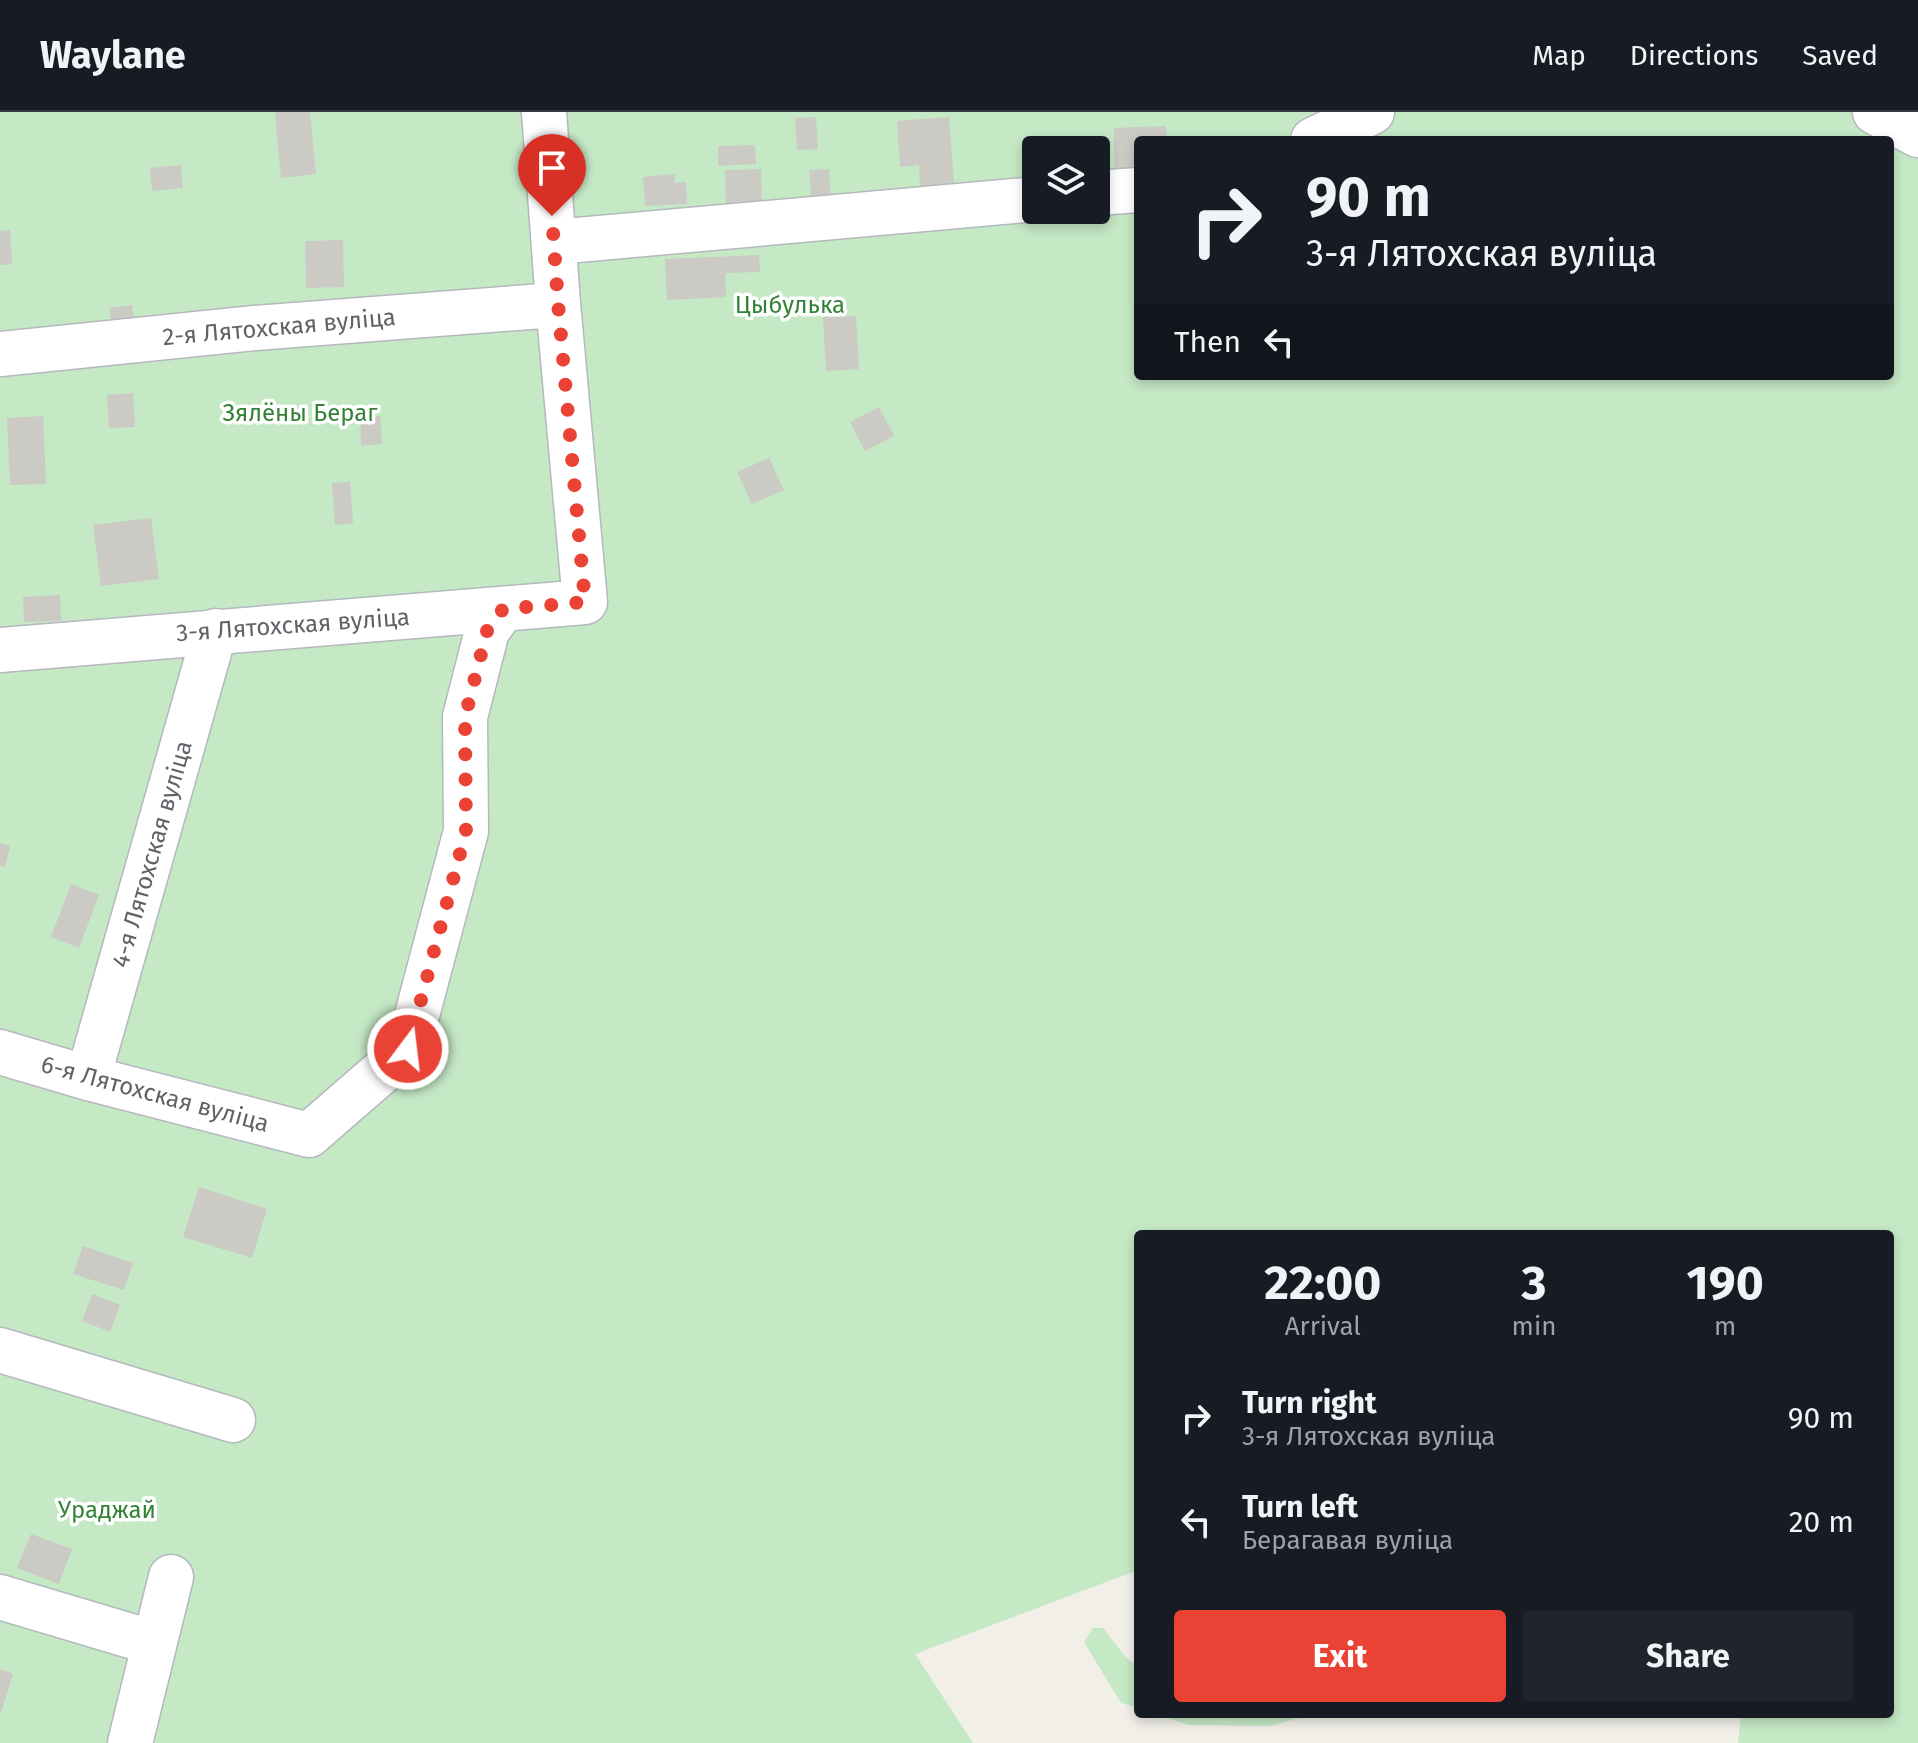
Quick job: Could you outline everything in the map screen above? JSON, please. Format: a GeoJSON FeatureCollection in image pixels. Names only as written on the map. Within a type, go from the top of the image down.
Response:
{"type":"FeatureCollection","features":[{"type":"Feature","properties":{"kind":"lane"},"geometry":{"type":"LineString","coordinates":[[544,112],[558,303]]}},
{"type":"Feature","properties":{"kind":"lane"},"geometry":{"type":"LineString","coordinates":[[1321,136],[1372,112]]}},
{"type":"Feature","properties":{"kind":"lane"},"geometry":{"type":"LineString","coordinates":[[1875,112],[1918,135]]}},
{"type":"Feature","properties":{"kind":"lane"},"geometry":{"type":"LineString","coordinates":[[1110,192],[1134,190]]}},
{"type":"Feature","properties":{"kind":"lane"},"geometry":{"type":"LineString","coordinates":[[555,242],[1022,200]]}},
{"type":"Feature","properties":{"kind":"lane","name":"2-я Лятохская вуліца"},"geometry":{"type":"LineString","coordinates":[[0,354],[255,328],[558,303]]}},
{"type":"Feature","properties":{"kind":"lane","name":"3-я Лятохская вуліца"},"geometry":{"type":"LineString","coordinates":[[0,650],[585,602],[558,303]]}},
{"type":"Feature","properties":{"kind":"lane","name":"6-я Лятохская вуліца"},"geometry":{"type":"LineString","coordinates":[[0,1052],[309,1135],[408,1049],[466,831],[465,717],[487,631],[503,609]]}},
{"type":"Feature","properties":{"kind":"lane","name":"4-я Лятохская вуліца"},"geometry":{"type":"LineString","coordinates":[[88,1078],[215,631]]}},
{"type":"Feature","properties":{"kind":"lane"},"geometry":{"type":"LineString","coordinates":[[0,1350],[233,1420]]}},
{"type":"Feature","properties":{"kind":"lane"},"geometry":{"type":"LineString","coordinates":[[130,1743],[171,1577]]}},
{"type":"Feature","properties":{"kind":"lane"},"geometry":{"type":"LineString","coordinates":[[0,1597],[154,1643]]}},
{"type":"Feature","properties":{"kind":"green space"},"geometry":{"type":"Polygon","coordinates":[[[0,112],[1918,112],[1918,1743],[1738,1743],[1741,1718],[1894,1718],[1894,1230],[1134,1230],[1134,1572],[915,1654],[973,1743],[0,1743],[0,112]]]}},
{"type":"Feature","properties":{"kind":"green space"},"geometry":{"type":"Polygon","coordinates":[[[1093,1628],[1103,1628],[1134,1664],[1134,1707],[1121,1703],[1084,1642],[1093,1628]]]}},
{"type":"Feature","properties":{"kind":"green space"},"geometry":{"type":"Polygon","coordinates":[[[1167,1718],[1298,1718],[1271,1726],[1189,1725],[1167,1718]]]}},
{"type":"Feature","properties":{"kind":"building"},"geometry":{"type":"Polygon","coordinates":[[[275,112],[310,112],[316,174],[281,178],[275,112]]]}},
{"type":"Feature","properties":{"kind":"building"},"geometry":{"type":"Polygon","coordinates":[[[816,117],[818,149],[797,150],[795,118],[816,117]]]}},
{"type":"Feature","properties":{"kind":"building"},"geometry":{"type":"Polygon","coordinates":[[[949,117],[954,184],[920,187],[919,165],[900,167],[897,121],[949,117]]]}},
{"type":"Feature","properties":{"kind":"building"},"geometry":{"type":"Polygon","coordinates":[[[1166,126],[1167,136],[1134,136],[1134,168],[1114,168],[1114,128],[1166,126]]]}},
{"type":"Feature","properties":{"kind":"building"},"geometry":{"type":"Polygon","coordinates":[[[755,145],[756,164],[718,166],[718,146],[755,145]]]}},
{"type":"Feature","properties":{"kind":"building"},"geometry":{"type":"Polygon","coordinates":[[[181,165],[183,188],[152,191],[150,168],[181,165]]]}},
{"type":"Feature","properties":{"kind":"building"},"geometry":{"type":"Polygon","coordinates":[[[761,169],[762,202],[726,204],[725,170],[761,169]]]}},
{"type":"Feature","properties":{"kind":"building"},"geometry":{"type":"Polygon","coordinates":[[[829,169],[831,201],[812,203],[809,170],[829,169]]]}},
{"type":"Feature","properties":{"kind":"building"},"geometry":{"type":"Polygon","coordinates":[[[675,174],[675,183],[686,182],[687,204],[645,206],[643,177],[675,174]]]}},
{"type":"Feature","properties":{"kind":"building"},"geometry":{"type":"Polygon","coordinates":[[[10,230],[12,264],[0,265],[0,231],[10,230]]]}},
{"type":"Feature","properties":{"kind":"building"},"geometry":{"type":"Polygon","coordinates":[[[343,240],[344,287],[306,288],[305,241],[343,240]]]}},
{"type":"Feature","properties":{"kind":"building"},"geometry":{"type":"Polygon","coordinates":[[[759,255],[760,272],[725,273],[726,297],[667,300],[665,259],[759,255]]]}},
{"type":"Feature","properties":{"kind":"building"},"geometry":{"type":"Polygon","coordinates":[[[132,305],[136,333],[114,337],[109,308],[132,305]]]}},
{"type":"Feature","properties":{"kind":"building"},"geometry":{"type":"Polygon","coordinates":[[[856,316],[859,369],[826,371],[823,317],[856,316]]]}},
{"type":"Feature","properties":{"kind":"building"},"geometry":{"type":"Polygon","coordinates":[[[133,393],[135,427],[109,428],[107,395],[133,393]]]}},
{"type":"Feature","properties":{"kind":"building"},"geometry":{"type":"Polygon","coordinates":[[[879,407],[894,436],[865,451],[850,422],[879,407]]]}},
{"type":"Feature","properties":{"kind":"building"},"geometry":{"type":"Polygon","coordinates":[[[43,416],[46,484],[10,485],[7,418],[43,416]]]}},
{"type":"Feature","properties":{"kind":"building"},"geometry":{"type":"Polygon","coordinates":[[[380,416],[382,444],[361,446],[360,417],[380,416]]]}},
{"type":"Feature","properties":{"kind":"building"},"geometry":{"type":"Polygon","coordinates":[[[769,458],[784,490],[752,504],[737,472],[769,458]]]}},
{"type":"Feature","properties":{"kind":"building"},"geometry":{"type":"Polygon","coordinates":[[[350,482],[353,523],[335,525],[332,483],[350,482]]]}},
{"type":"Feature","properties":{"kind":"building"},"geometry":{"type":"Polygon","coordinates":[[[151,518],[159,579],[101,586],[93,525],[151,518]]]}},
{"type":"Feature","properties":{"kind":"building"},"geometry":{"type":"Polygon","coordinates":[[[60,595],[61,621],[24,622],[23,597],[60,595]]]}},
{"type":"Feature","properties":{"kind":"building"},"geometry":{"type":"Polygon","coordinates":[[[0,843],[10,846],[5,867],[0,866],[0,843]]]}},
{"type":"Feature","properties":{"kind":"building"},"geometry":{"type":"Polygon","coordinates":[[[71,884],[99,895],[79,948],[51,937],[71,884]]]}},
{"type":"Feature","properties":{"kind":"building"},"geometry":{"type":"Polygon","coordinates":[[[199,1187],[267,1209],[252,1258],[183,1237],[199,1187]]]}},
{"type":"Feature","properties":{"kind":"building"},"geometry":{"type":"Polygon","coordinates":[[[83,1246],[133,1263],[124,1290],[73,1274],[83,1246]]]}},
{"type":"Feature","properties":{"kind":"building"},"geometry":{"type":"Polygon","coordinates":[[[92,1294],[120,1305],[110,1332],[82,1321],[92,1294]]]}},
{"type":"Feature","properties":{"kind":"building"},"geometry":{"type":"Polygon","coordinates":[[[31,1534],[72,1549],[59,1584],[17,1568],[31,1534]]]}},
{"type":"Feature","properties":{"kind":"building"},"geometry":{"type":"Polygon","coordinates":[[[0,1669],[13,1674],[1,1713],[0,1713],[0,1669]]]}},
{"type":"Feature","properties":{"kind":"route"},"geometry":{"type":"LineString","coordinates":[[408,1049],[466,831],[465,717],[487,631],[503,609],[585,602],[552,216]]}},
{"type":"Feature","properties":{"kind":"park label","name":"Цыбулька"},"geometry":{"type":"Point","coordinates":[790,305]}},
{"type":"Feature","properties":{"kind":"park label","name":"Зялёны Бераг"},"geometry":{"type":"Point","coordinates":[300,413]}},
{"type":"Feature","properties":{"kind":"park label","name":"Ураджай"},"geometry":{"type":"Point","coordinates":[107,1510]}}]}
